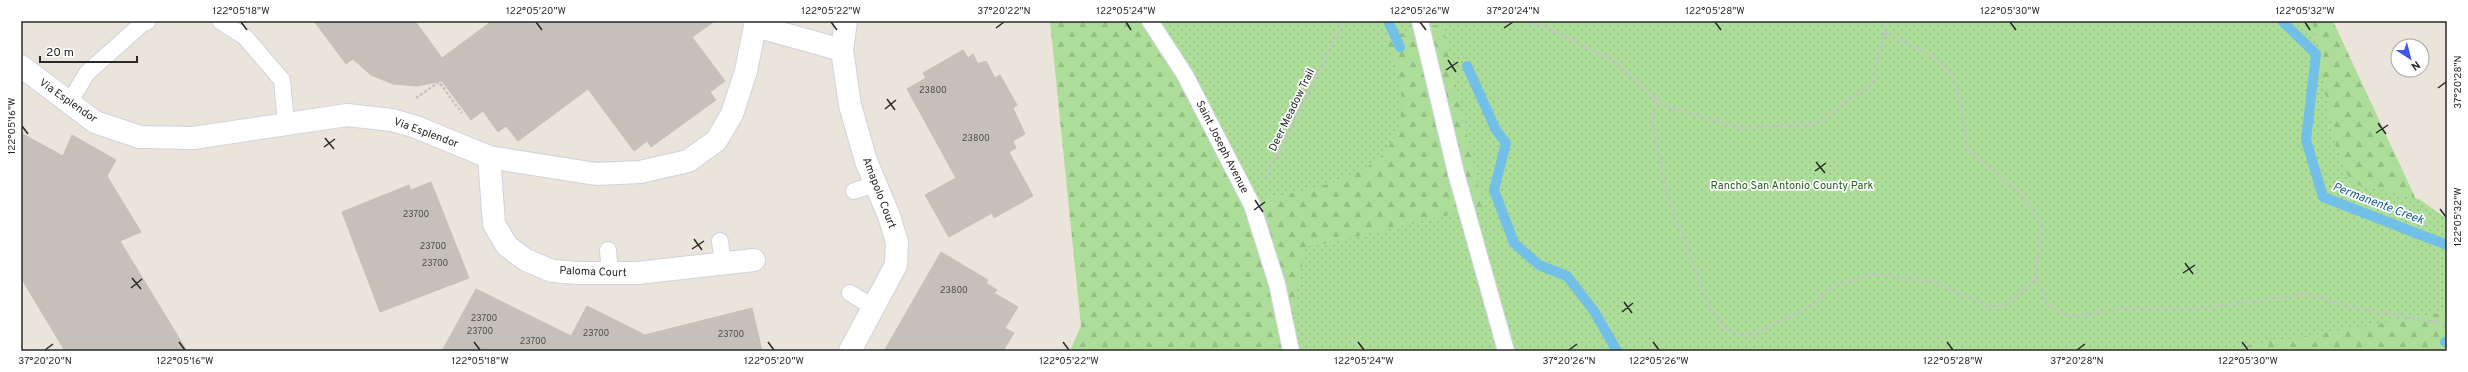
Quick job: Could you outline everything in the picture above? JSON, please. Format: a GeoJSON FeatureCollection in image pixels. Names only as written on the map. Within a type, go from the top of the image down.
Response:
{"type":"FeatureCollection","features":[{"type":"Feature","properties":{"kind":"street","name":"Amapolo Court"},"geometry":{"type":"LineString","coordinates":[[846,21],[842,50],[850,105],[866,161],[897,242],[896,265],[850,351]]}},
{"type":"Feature","properties":{"kind":"street","name":"Via Esplendor"},"geometry":{"type":"LineString","coordinates":[[21,66],[95,122],[140,137],[193,138],[347,115],[392,120],[416,127],[488,157],[596,174],[640,172],[688,161],[716,141],[732,114],[746,71],[755,24]]}},
{"type":"Feature","properties":{"kind":"street"},"geometry":{"type":"LineString","coordinates":[[755,24],[842,50]]}},
{"type":"Feature","properties":{"kind":"street","name":"Paloma Court"},"geometry":{"type":"LineString","coordinates":[[488,157],[494,224],[507,246],[526,260],[552,270],[579,274],[637,273],[754,260]]}},
{"type":"Feature","properties":{"kind":"lane"},"geometry":{"type":"LineString","coordinates":[[69,103],[87,73],[143,23],[148,21]]}},
{"type":"Feature","properties":{"kind":"lane"},"geometry":{"type":"LineString","coordinates":[[220,21],[245,37],[282,80],[286,124]]}},
{"type":"Feature","properties":{"kind":"lane","name":"Saint Joseph Avenue"},"geometry":{"type":"LineString","coordinates":[[1150,21],[1185,75],[1252,205],[1278,284],[1291,351]]}},
{"type":"Feature","properties":{"kind":"lane"},"geometry":{"type":"LineString","coordinates":[[1420,21],[1456,173],[1506,351]]}},
{"type":"Feature","properties":{"kind":"lane"},"geometry":{"type":"LineString","coordinates":[[854,191],[876,184]]}},
{"type":"Feature","properties":{"kind":"lane"},"geometry":{"type":"LineString","coordinates":[[720,241],[723,263]]}},
{"type":"Feature","properties":{"kind":"lane"},"geometry":{"type":"LineString","coordinates":[[608,250],[610,273]]}},
{"type":"Feature","properties":{"kind":"lane"},"geometry":{"type":"LineString","coordinates":[[850,293],[873,307]]}},
{"type":"Feature","properties":{"kind":"path","name":"Deer Meadow Trail"},"geometry":{"type":"LineString","coordinates":[[1252,205],[1284,146],[1344,21]]}},
{"type":"Feature","properties":{"kind":"path"},"geometry":{"type":"LineString","coordinates":[[1524,21],[1545,27],[1612,60],[1667,107],[1741,128],[1816,124],[1873,82],[1887,21]]}},
{"type":"Feature","properties":{"kind":"path"},"geometry":{"type":"LineString","coordinates":[[1884,33],[1912,45],[1944,64],[1955,80],[1968,151],[2020,192],[2042,226],[2035,279],[2048,305],[2059,312],[2072,316],[2126,308],[2196,309],[2306,294],[2350,307],[2447,324]]}},
{"type":"Feature","properties":{"kind":"path"},"geometry":{"type":"LineString","coordinates":[[412,101],[439,82],[462,113]]}},
{"type":"Feature","properties":{"kind":"path"},"geometry":{"type":"LineString","coordinates":[[1656,97],[1652,122],[1667,193],[1709,308],[1726,330],[1748,336],[1804,310],[1835,285],[1874,274],[1934,282],[1988,306],[2004,306],[2035,279]]}},
{"type":"Feature","properties":{"kind":"green space","name":"Rancho San Antonio County Park"},"geometry":{"type":"Polygon","coordinates":[[[1050,21],[2333,21],[2447,266],[2447,351],[1070,351],[1081,326],[1050,21]]]}},
{"type":"Feature","properties":{"kind":"green space","name":"Rancho San Antonio County Park"},"geometry":{"type":"Polygon","coordinates":[[[1138,21],[2312,21],[2335,144],[2351,183],[2419,199],[2447,219],[2447,312],[2218,351],[1297,351],[1291,329],[1305,247],[1320,245],[1483,207],[1442,24],[1385,37],[1399,78],[1401,116],[1393,140],[1378,159],[1358,172],[1334,182],[1255,201],[1138,21]]]}},
{"type":"Feature","properties":{"kind":"building"},"geometry":{"type":"Polygon","coordinates":[[[314,21],[415,21],[442,58],[492,21],[715,21],[692,37],[725,81],[710,92],[716,100],[651,147],[647,141],[634,151],[588,89],[518,141],[506,126],[498,132],[483,111],[471,120],[442,81],[417,86],[393,84],[371,75],[353,59],[346,64],[314,21]]]}},
{"type":"Feature","properties":{"kind":"building"},"geometry":{"type":"Polygon","coordinates":[[[963,50],[968,58],[973,54],[978,64],[986,61],[995,78],[1000,75],[1017,105],[1013,108],[1025,134],[1013,141],[1016,148],[1009,152],[1033,196],[994,218],[992,213],[949,237],[925,195],[956,178],[907,89],[926,78],[923,73],[963,50]]]}},
{"type":"Feature","properties":{"kind":"building"},"geometry":{"type":"Polygon","coordinates":[[[21,133],[63,156],[72,135],[116,160],[107,176],[141,232],[120,241],[187,351],[65,351],[21,278],[21,133]]]}},
{"type":"Feature","properties":{"kind":"building"},"geometry":{"type":"Polygon","coordinates":[[[431,182],[469,278],[380,312],[342,212],[409,185],[411,190],[431,182]]]}},
{"type":"Feature","properties":{"kind":"building"},"geometry":{"type":"Polygon","coordinates":[[[941,252],[988,280],[986,283],[997,290],[994,293],[1018,307],[1005,328],[1014,333],[1003,351],[884,351],[941,252]]]}},
{"type":"Feature","properties":{"kind":"building"},"geometry":{"type":"Polygon","coordinates":[[[476,289],[571,336],[587,306],[645,335],[752,308],[762,351],[442,351],[476,289]]]}},
{"type":"Feature","properties":{"kind":"waterway"},"geometry":{"type":"LineString","coordinates":[[1388,21],[1400,47]]}},
{"type":"Feature","properties":{"kind":"waterway","name":"Permanente Creek"},"geometry":{"type":"LineString","coordinates":[[2282,21],[2316,54],[2306,140],[2323,197],[2447,245]]}},
{"type":"Feature","properties":{"kind":"waterway"},"geometry":{"type":"LineString","coordinates":[[1467,66],[1496,130],[1506,143],[1494,190],[1514,243],[1539,265],[1567,276],[1594,311],[1617,351]]}}]}
